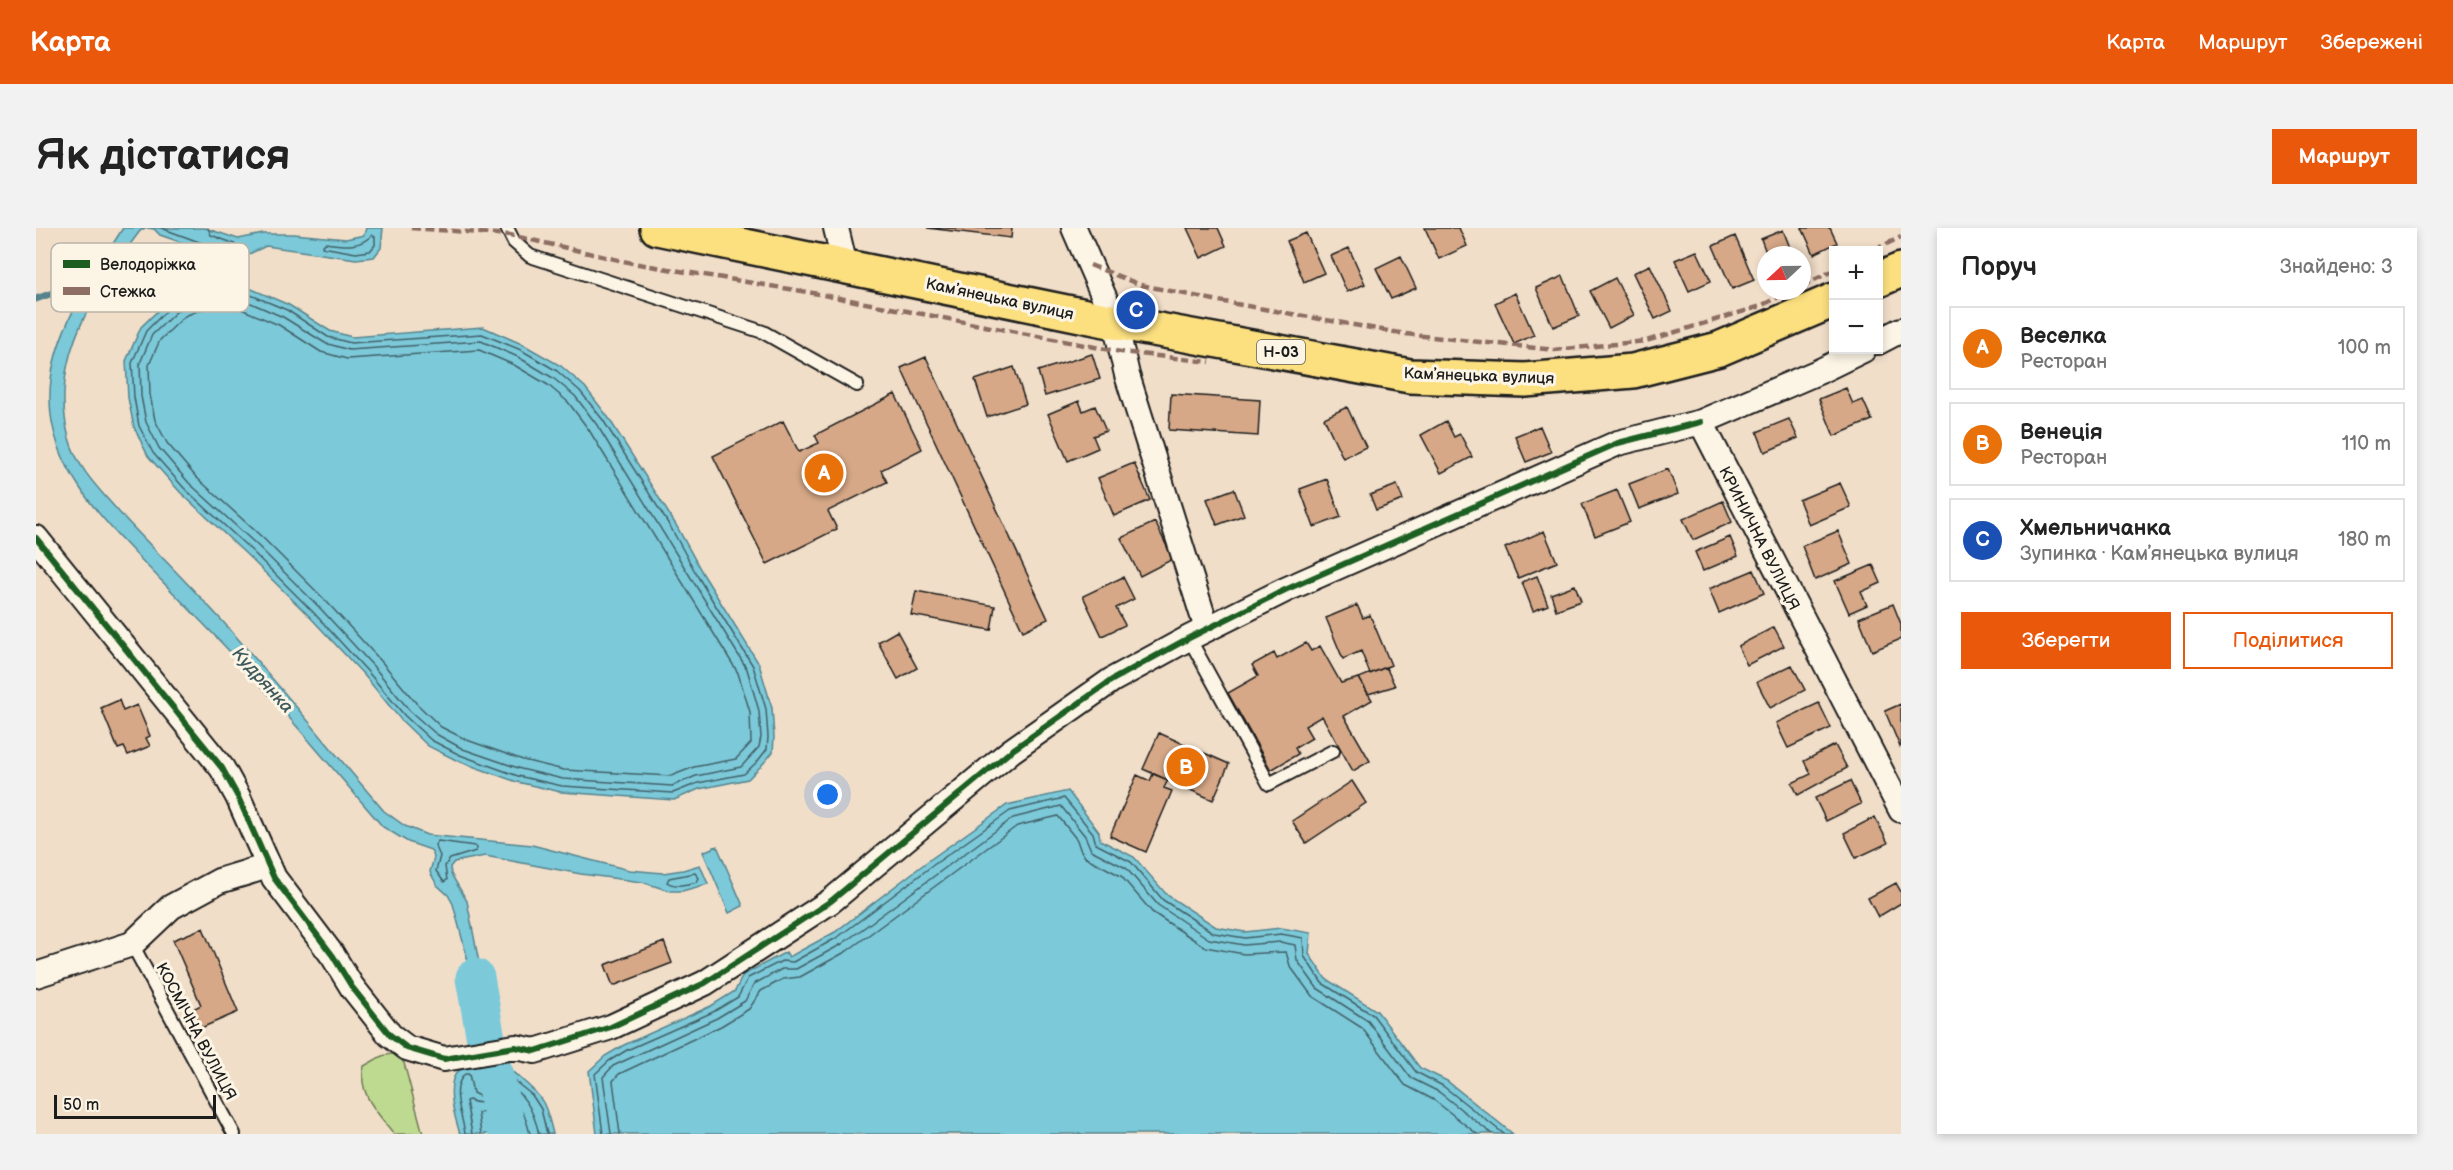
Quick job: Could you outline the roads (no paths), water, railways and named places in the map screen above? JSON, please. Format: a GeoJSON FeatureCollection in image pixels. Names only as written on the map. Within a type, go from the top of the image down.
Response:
{"type":"FeatureCollection","features":[{"type":"Feature","properties":{"kind":"main road","name":"Камʼянецька вулиця"},"geometry":{"type":"LineString","coordinates":[[657,228],[1115,322],[1410,375],[1525,380],[1633,371],[1719,349],[1829,302]]}},
{"type":"Feature","properties":{"kind":"main road"},"geometry":{"type":"LineString","coordinates":[[1883,278],[1901,270]]}},
{"type":"Feature","properties":{"kind":"street"},"geometry":{"type":"LineString","coordinates":[[836,228],[845,266]]}},
{"type":"Feature","properties":{"kind":"street"},"geometry":{"type":"LineString","coordinates":[[1074,228],[1115,322],[1127,375],[1198,634]]}},
{"type":"Feature","properties":{"kind":"street"},"geometry":{"type":"LineString","coordinates":[[1883,339],[1901,330]]}},
{"type":"Feature","properties":{"kind":"street"},"geometry":{"type":"LineString","coordinates":[[36,538],[222,768],[238,797],[274,878],[333,956],[352,987],[390,1035],[407,1048],[444,1059],[515,1047],[535,1051],[611,1027],[705,983],[831,901],[1020,745],[1112,680],[1198,634],[1285,590],[1618,443],[1701,422],[1855,354]]}},
{"type":"Feature","properties":{"kind":"street","name":"КРИНИЧНА ВУЛИЦЯ"},"geometry":{"type":"LineString","coordinates":[[1701,422],[1901,810]]}},
{"type":"Feature","properties":{"kind":"street"},"geometry":{"type":"LineString","coordinates":[[36,975],[132,944],[171,907],[219,881],[268,866]]}},
{"type":"Feature","properties":{"kind":"lane"},"geometry":{"type":"LineString","coordinates":[[507,228],[514,242],[530,256],[763,332],[857,385]]}},
{"type":"Feature","properties":{"kind":"lane"},"geometry":{"type":"LineString","coordinates":[[1198,634],[1269,784],[1333,751]]}},
{"type":"Feature","properties":{"kind":"lane","name":"КОСМІЧНА ВУЛИЦЯ"},"geometry":{"type":"LineString","coordinates":[[132,944],[234,1134]]}},
{"type":"Feature","properties":{"kind":"water"},"geometry":{"type":"Polygon","coordinates":[[[123,228],[145,228],[131,243],[114,243],[123,228]]]}},
{"type":"Feature","properties":{"kind":"water"},"geometry":{"type":"Polygon","coordinates":[[[147,228],[205,228],[238,239],[263,234],[294,234],[346,239],[364,235],[366,228],[383,228],[381,248],[374,257],[356,259],[266,246],[249,254],[249,243],[183,243],[160,235],[154,229],[147,228]]]}},
{"type":"Feature","properties":{"kind":"water"},"geometry":{"type":"Polygon","coordinates":[[[249,288],[289,305],[330,331],[352,337],[483,327],[524,345],[561,366],[585,387],[608,417],[759,664],[772,708],[773,752],[748,779],[699,789],[674,800],[561,792],[517,782],[458,761],[428,746],[401,720],[364,675],[309,616],[180,492],[148,456],[134,427],[128,398],[126,361],[141,327],[156,312],[249,312],[249,288]]]}},
{"type":"Feature","properties":{"kind":"water"},"geometry":{"type":"Polygon","coordinates":[[[73,312],[87,312],[70,354],[65,381],[64,409],[69,438],[83,469],[132,526],[225,624],[384,811],[405,826],[427,835],[532,845],[629,870],[663,873],[700,865],[708,884],[682,891],[670,891],[642,882],[581,874],[485,856],[454,862],[450,867],[451,874],[467,901],[492,1029],[480,1031],[467,957],[453,904],[448,895],[437,885],[430,872],[434,857],[431,850],[408,842],[383,827],[243,666],[119,537],[86,496],[72,474],[60,451],[53,427],[50,401],[51,377],[64,332],[73,312]]]}},
{"type":"Feature","properties":{"kind":"water"},"geometry":{"type":"Polygon","coordinates":[[[1068,791],[1099,832],[1100,840],[1134,857],[1167,895],[1216,927],[1245,932],[1281,928],[1311,933],[1309,954],[1326,979],[1377,1011],[1420,1068],[1447,1081],[1513,1134],[597,1134],[589,1071],[605,1056],[624,1045],[711,1006],[735,991],[743,975],[786,952],[789,957],[835,932],[928,861],[1007,805],[1068,791]]]}},
{"type":"Feature","properties":{"kind":"water"},"geometry":{"type":"Polygon","coordinates":[[[717,846],[743,906],[729,913],[703,852],[717,846]]]}},
{"type":"Feature","properties":{"kind":"water"},"geometry":{"type":"Polygon","coordinates":[[[497,1055],[500,1067],[515,1074],[543,1102],[553,1134],[460,1134],[451,1094],[453,1078],[457,1072],[474,1063],[478,1090],[485,1088],[480,1058],[497,1055]]]}},
{"type":"Feature","properties":{"kind":"waterway"},"geometry":{"type":"LineString","coordinates":[[36,299],[51,294]]}},
{"type":"Feature","properties":{"kind":"waterway","name":"Кудрянка"},"geometry":{"type":"LineString","coordinates":[[475,978],[489,1056],[508,1134]]}},
{"type":"Feature","properties":{"kind":"place","name":"Хмельничанка"},"geometry":{"type":"Point","coordinates":[1136,310]}},
{"type":"Feature","properties":{"kind":"place","name":"Веселка"},"geometry":{"type":"Point","coordinates":[824,473]}},
{"type":"Feature","properties":{"kind":"place","name":"Венеція"},"geometry":{"type":"Point","coordinates":[1186,767]}}]}
